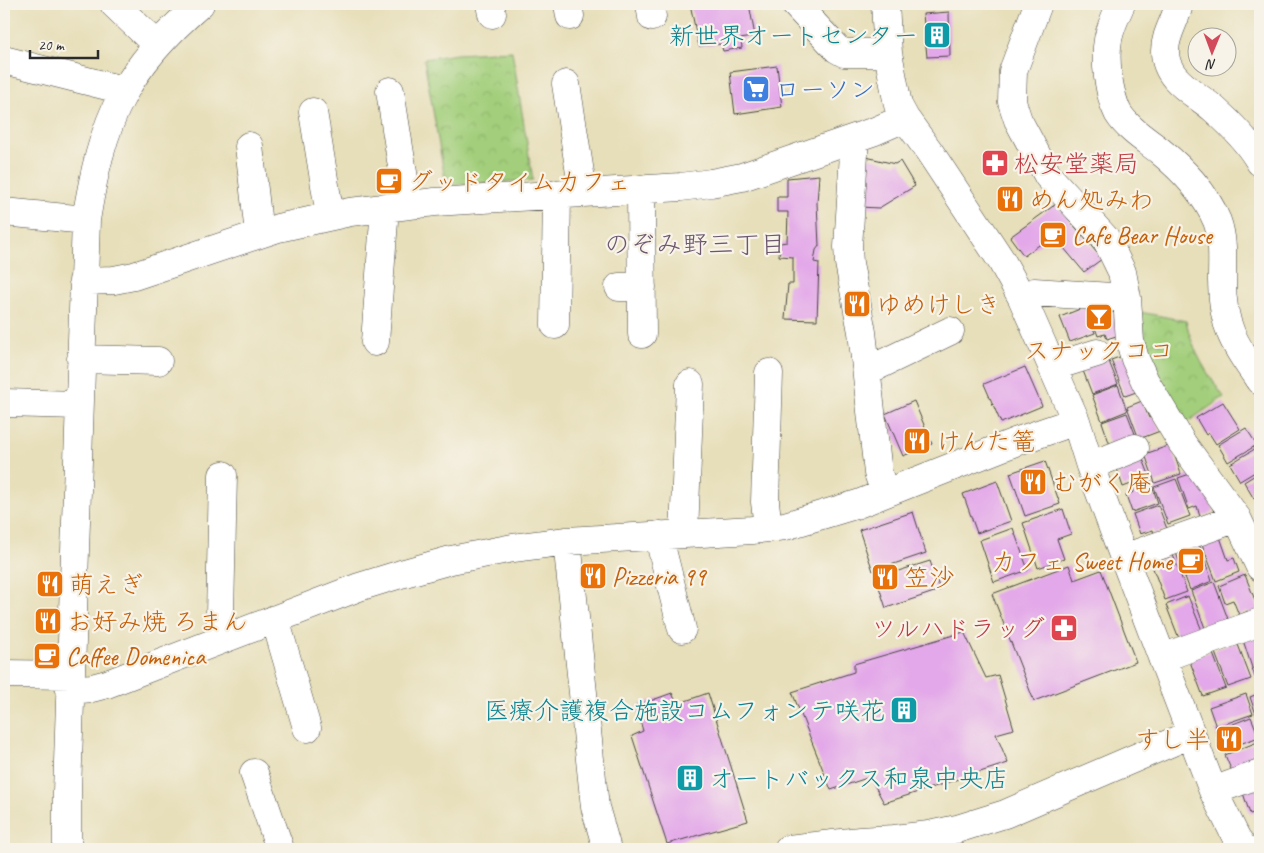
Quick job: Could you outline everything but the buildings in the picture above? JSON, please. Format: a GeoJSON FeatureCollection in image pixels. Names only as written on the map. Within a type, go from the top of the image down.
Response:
{"type":"FeatureCollection","features":[{"type":"Feature","properties":{"kind":"street"},"geometry":{"type":"LineString","coordinates":[[114,4],[157,45]]}},
{"type":"Feature","properties":{"kind":"street"},"geometry":{"type":"LineString","coordinates":[[68,849],[67,792],[70,682],[86,220],[95,171],[115,111],[123,94],[157,45],[200,4]]}},
{"type":"Feature","properties":{"kind":"street"},"geometry":{"type":"LineString","coordinates":[[795,4],[837,49],[844,53],[888,53]]}},
{"type":"Feature","properties":{"kind":"street"},"geometry":{"type":"LineString","coordinates":[[886,4],[888,53],[898,105],[996,252],[1022,298],[1076,421],[1090,466],[1124,558],[1213,791],[1244,849]]}},
{"type":"Feature","properties":{"kind":"street"},"geometry":{"type":"LineString","coordinates":[[1038,4],[1013,71],[1012,102],[1018,120],[1048,176],[1106,239],[1122,272],[1127,298],[1130,341],[1135,359],[1145,381],[1182,444],[1237,518],[1260,567]]}},
{"type":"Feature","properties":{"kind":"street"},"geometry":{"type":"LineString","coordinates":[[1121,4],[1107,36],[1106,51],[1112,100],[1119,114],[1128,125],[1179,167],[1209,203],[1222,239],[1223,305],[1227,324],[1234,342],[1260,381]]}},
{"type":"Feature","properties":{"kind":"street"},"geometry":{"type":"LineString","coordinates":[[1179,4],[1167,37],[1166,64],[1173,75],[1186,88],[1214,109],[1234,128],[1260,162]]}},
{"type":"Feature","properties":{"kind":"street"},"geometry":{"type":"LineString","coordinates":[[4,60],[115,88],[123,94]]}},
{"type":"Feature","properties":{"kind":"street"},"geometry":{"type":"LineString","coordinates":[[555,325],[570,193],[566,84]]}},
{"type":"Feature","properties":{"kind":"street"},"geometry":{"type":"LineString","coordinates":[[375,342],[396,206],[390,91]]}},
{"type":"Feature","properties":{"kind":"street"},"geometry":{"type":"LineString","coordinates":[[313,112],[330,216]]}},
{"type":"Feature","properties":{"kind":"street"},"geometry":{"type":"LineString","coordinates":[[83,281],[114,280],[134,276],[259,234],[330,216],[396,206],[641,189],[711,183],[742,177],[855,138],[905,118]]}},
{"type":"Feature","properties":{"kind":"street"},"geometry":{"type":"LineString","coordinates":[[855,138],[848,247],[862,332],[878,473],[885,493]]}},
{"type":"Feature","properties":{"kind":"street"},"geometry":{"type":"LineString","coordinates":[[249,146],[259,234]]}},
{"type":"Feature","properties":{"kind":"street"},"geometry":{"type":"LineString","coordinates":[[641,189],[630,287],[642,334]]}},
{"type":"Feature","properties":{"kind":"street"},"geometry":{"type":"LineString","coordinates":[[4,212],[86,220]]}},
{"type":"Feature","properties":{"kind":"street"},"geometry":{"type":"LineString","coordinates":[[1022,298],[1034,292],[1127,298]]}},
{"type":"Feature","properties":{"kind":"street"},"geometry":{"type":"LineString","coordinates":[[867,371],[950,331]]}},
{"type":"Feature","properties":{"kind":"street"},"geometry":{"type":"LineString","coordinates":[[1052,367],[1097,353]]}},
{"type":"Feature","properties":{"kind":"street"},"geometry":{"type":"LineString","coordinates":[[80,359],[158,362]]}},
{"type":"Feature","properties":{"kind":"street"},"geometry":{"type":"LineString","coordinates":[[768,528],[765,502],[769,372]]}},
{"type":"Feature","properties":{"kind":"street"},"geometry":{"type":"LineString","coordinates":[[682,629],[662,550],[672,534],[678,426],[690,384]]}},
{"type":"Feature","properties":{"kind":"street"},"geometry":{"type":"LineString","coordinates":[[4,404],[79,405]]}},
{"type":"Feature","properties":{"kind":"street"},"geometry":{"type":"LineString","coordinates":[[4,674],[70,682],[92,688],[107,684],[359,587],[434,565],[513,548],[566,541],[784,526],[829,514],[1015,442],[1076,421]]}},
{"type":"Feature","properties":{"kind":"street"},"geometry":{"type":"LineString","coordinates":[[1090,466],[1135,448]]}},
{"type":"Feature","properties":{"kind":"street"},"geometry":{"type":"LineString","coordinates":[[222,475],[211,528],[220,616],[226,638]]}},
{"type":"Feature","properties":{"kind":"street"},"geometry":{"type":"LineString","coordinates":[[1124,558],[1237,518]]}},
{"type":"Feature","properties":{"kind":"street"},"geometry":{"type":"LineString","coordinates":[[566,541],[595,807],[607,849]]}},
{"type":"Feature","properties":{"kind":"street"},"geometry":{"type":"LineString","coordinates":[[275,619],[307,728]]}},
{"type":"Feature","properties":{"kind":"street"},"geometry":{"type":"LineString","coordinates":[[1162,658],[1260,622]]}},
{"type":"Feature","properties":{"kind":"street"},"geometry":{"type":"LineString","coordinates":[[788,849],[861,845],[957,829],[1005,814],[1191,734]]}},
{"type":"Feature","properties":{"kind":"street"},"geometry":{"type":"LineString","coordinates":[[254,773],[275,799],[280,849]]}},
{"type":"Feature","properties":{"kind":"street"},"geometry":{"type":"LineString","coordinates":[[1213,791],[1260,774]]}},
{"type":"Feature","properties":{"kind":"green space"},"geometry":{"type":"Polygon","coordinates":[[[512,51],[533,180],[446,185],[424,59],[457,54],[512,51]]]}},
{"type":"Feature","properties":{"kind":"green space"},"geometry":{"type":"Polygon","coordinates":[[[1135,311],[1186,321],[1192,342],[1201,361],[1224,397],[1180,427],[1150,378],[1135,311]]]}},
{"type":"Feature","properties":{"kind":"place","name":"新世界オートセンター"},"geometry":{"type":"Point","coordinates":[937,35]}},
{"type":"Feature","properties":{"kind":"place","name":"ローソン"},"geometry":{"type":"Point","coordinates":[756,89]}},
{"type":"Feature","properties":{"kind":"place","name":"松安堂薬局"},"geometry":{"type":"Point","coordinates":[995,163]}},
{"type":"Feature","properties":{"kind":"place","name":"グッドタイムカフェ"},"geometry":{"type":"Point","coordinates":[389,181]}},
{"type":"Feature","properties":{"kind":"place","name":"めん処みわ"},"geometry":{"type":"Point","coordinates":[1010,199]}},
{"type":"Feature","properties":{"kind":"place","name":"Cafe Bear House"},"geometry":{"type":"Point","coordinates":[1053,235]}},
{"type":"Feature","properties":{"kind":"place","name":"ゆめけしき"},"geometry":{"type":"Point","coordinates":[857,304]}},
{"type":"Feature","properties":{"kind":"place","name":"スナックココ"},"geometry":{"type":"Point","coordinates":[1099,317]}},
{"type":"Feature","properties":{"kind":"place","name":"けんた篭"},"geometry":{"type":"Point","coordinates":[917,441]}},
{"type":"Feature","properties":{"kind":"place","name":"むがく庵"},"geometry":{"type":"Point","coordinates":[1033,482]}},
{"type":"Feature","properties":{"kind":"place","name":"カフェ Sweet Home"},"geometry":{"type":"Point","coordinates":[1191,561]}},
{"type":"Feature","properties":{"kind":"place","name":"Pizzeria 99"},"geometry":{"type":"Point","coordinates":[593,576]}},
{"type":"Feature","properties":{"kind":"place","name":"笠沙"},"geometry":{"type":"Point","coordinates":[885,577]}},
{"type":"Feature","properties":{"kind":"place","name":"萌えぎ"},"geometry":{"type":"Point","coordinates":[50,584]}},
{"type":"Feature","properties":{"kind":"place","name":"お好み焼 ろまん"},"geometry":{"type":"Point","coordinates":[48,621]}},
{"type":"Feature","properties":{"kind":"place","name":"ツルハドラッグ"},"geometry":{"type":"Point","coordinates":[1064,628]}},
{"type":"Feature","properties":{"kind":"place","name":"Caffee Domenica"},"geometry":{"type":"Point","coordinates":[47,656]}},
{"type":"Feature","properties":{"kind":"place","name":"医療介護複合施設コムフォンテ咲花"},"geometry":{"type":"Point","coordinates":[904,710]}},
{"type":"Feature","properties":{"kind":"place","name":"すし半"},"geometry":{"type":"Point","coordinates":[1229,739]}},
{"type":"Feature","properties":{"kind":"place","name":"オートバックス和泉中央店"},"geometry":{"type":"Point","coordinates":[690,778]}},
{"type":"Feature","properties":{"kind":"district","name":"のぞみ野三丁目"},"geometry":{"type":"Point","coordinates":[695,244]}}]}
